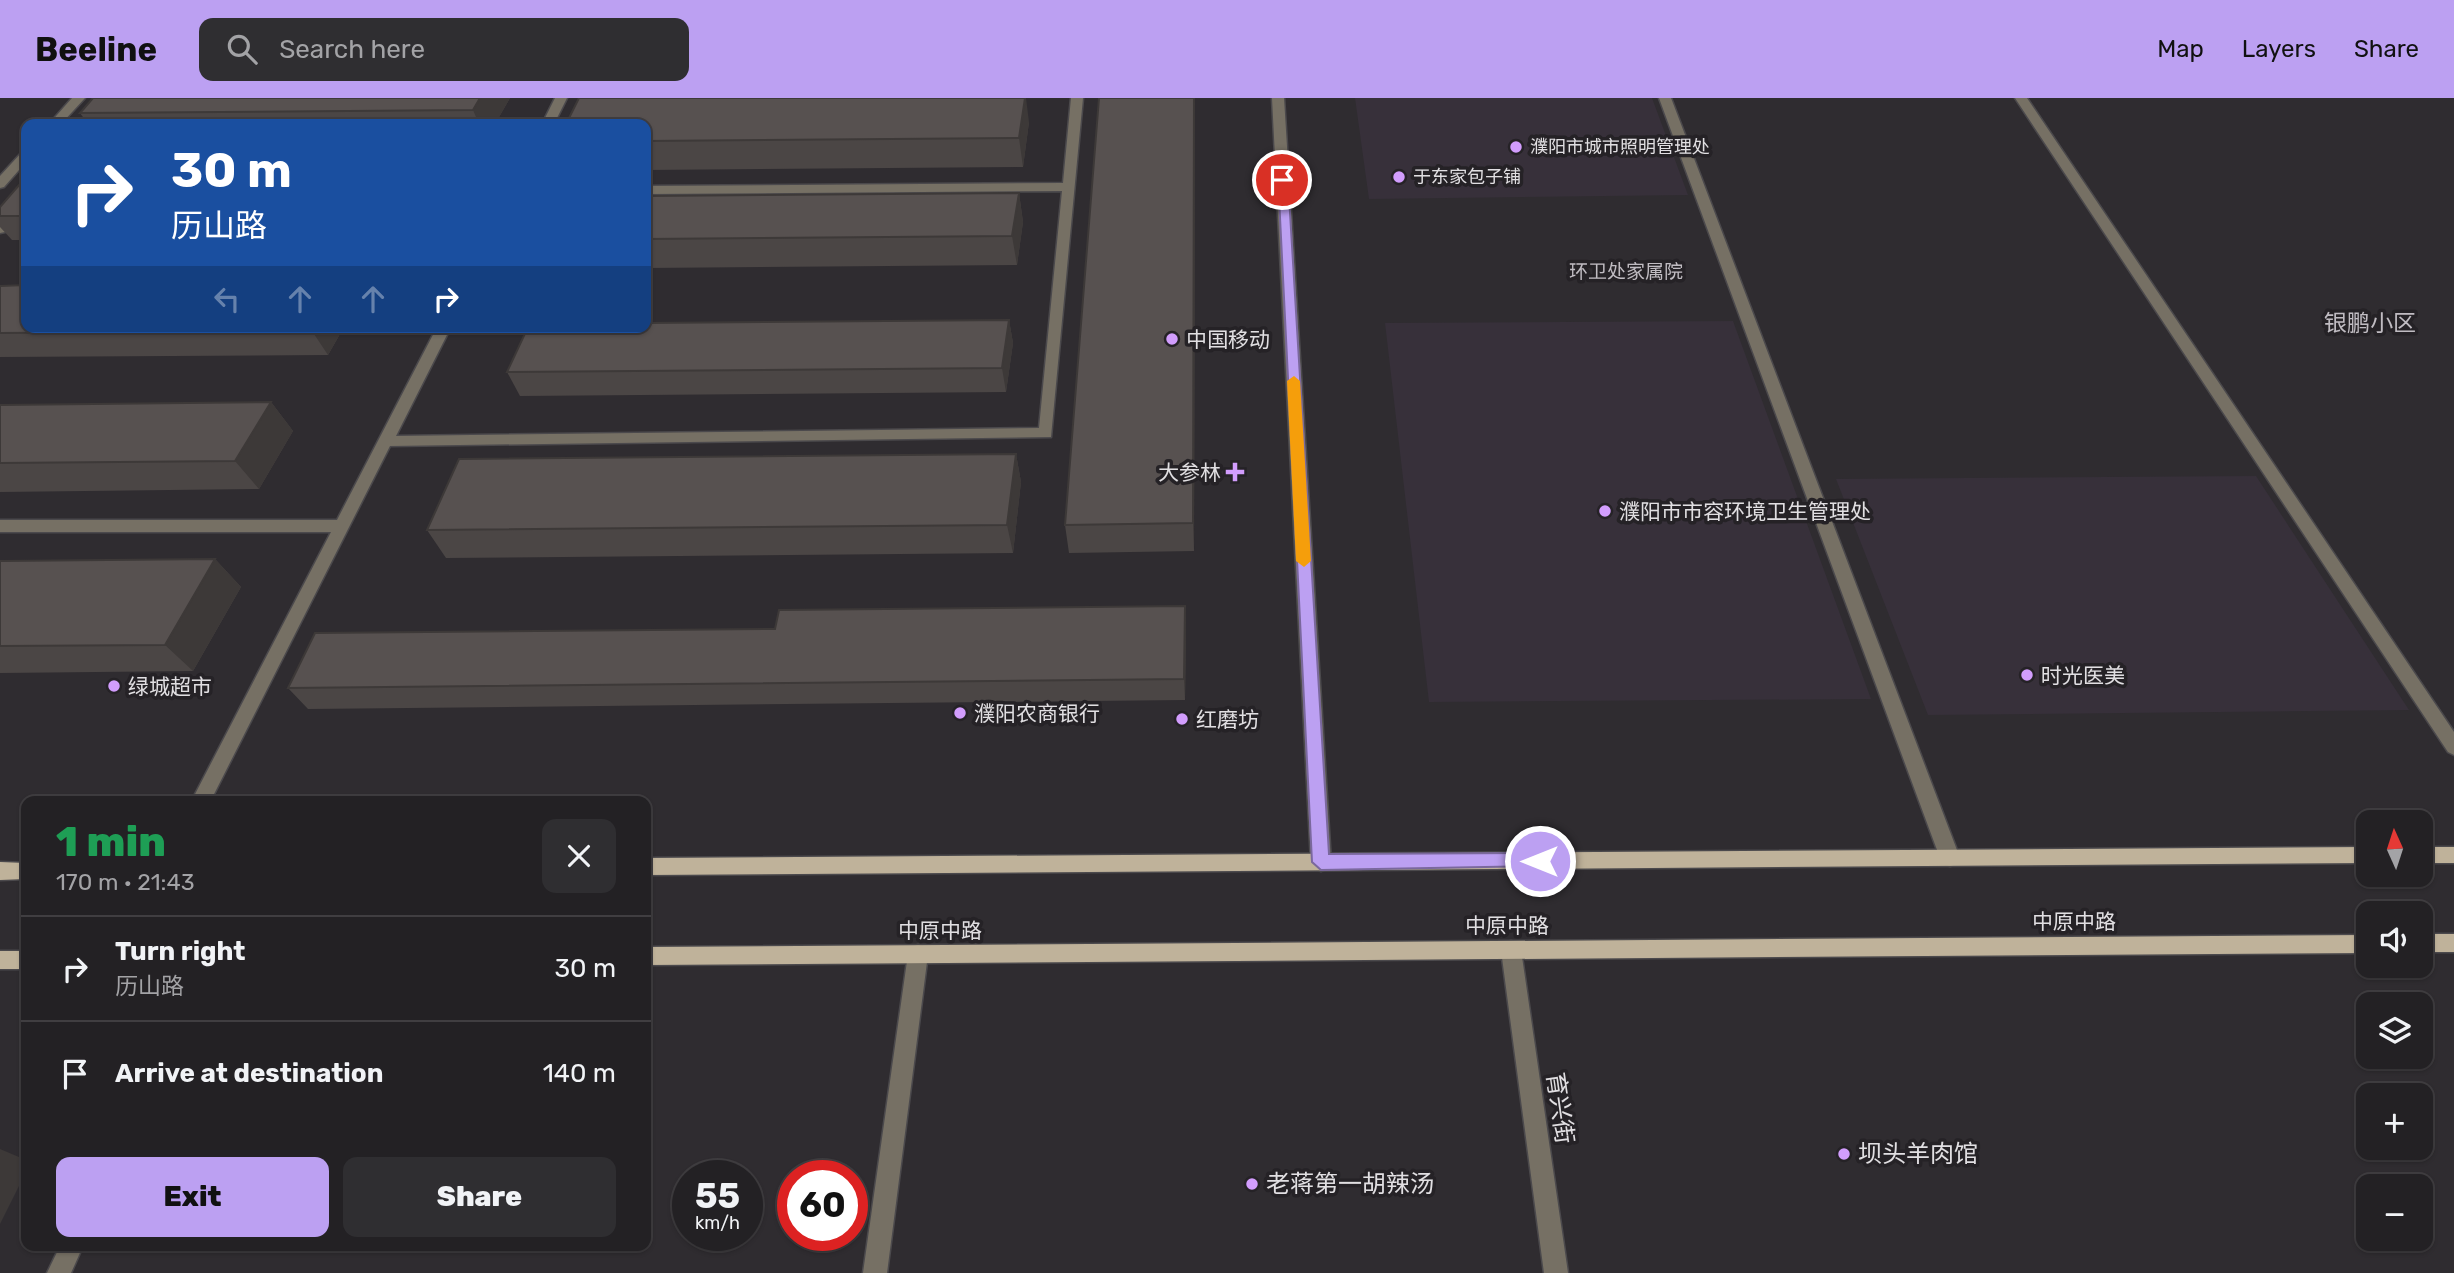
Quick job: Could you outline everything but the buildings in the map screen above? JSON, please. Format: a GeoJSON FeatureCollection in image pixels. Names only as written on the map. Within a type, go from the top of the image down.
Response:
{"type":"FeatureCollection","features":[{"type":"Feature","properties":{"kind":"main road"},"geometry":{"type":"LineString","coordinates":[[651,867],[2356,855]]}},
{"type":"Feature","properties":{"kind":"main road"},"geometry":{"type":"LineString","coordinates":[[2433,855],[2454,855]]}},
{"type":"Feature","properties":{"kind":"main road"},"geometry":{"type":"LineString","coordinates":[[0,871],[21,871]]}},
{"type":"Feature","properties":{"kind":"main road"},"geometry":{"type":"LineString","coordinates":[[2433,943],[2454,943]]}},
{"type":"Feature","properties":{"kind":"main road","name":"中原中路"},"geometry":{"type":"LineString","coordinates":[[651,956],[2356,944]]}},
{"type":"Feature","properties":{"kind":"main road"},"geometry":{"type":"LineString","coordinates":[[0,960],[21,960]]}},
{"type":"Feature","properties":{"kind":"street"},"geometry":{"type":"LineString","coordinates":[[60,119],[79,98]]}},
{"type":"Feature","properties":{"kind":"street"},"geometry":{"type":"LineString","coordinates":[[550,119],[561,98]]}},
{"type":"Feature","properties":{"kind":"street"},"geometry":{"type":"LineString","coordinates":[[386,441],[1046,433],[1077,98]]}},
{"type":"Feature","properties":{"kind":"street"},"geometry":{"type":"LineString","coordinates":[[1278,98],[1321,862]]}},
{"type":"Feature","properties":{"kind":"street"},"geometry":{"type":"LineString","coordinates":[[1665,98],[1950,858]]}},
{"type":"Feature","properties":{"kind":"street"},"geometry":{"type":"LineString","coordinates":[[2021,98],[2454,747]]}},
{"type":"Feature","properties":{"kind":"street"},"geometry":{"type":"LineString","coordinates":[[0,184],[21,161]]}},
{"type":"Feature","properties":{"kind":"street"},"geometry":{"type":"LineString","coordinates":[[651,190],[1069,187]]}},
{"type":"Feature","properties":{"kind":"street"},"geometry":{"type":"LineString","coordinates":[[0,229],[21,205]]}},
{"type":"Feature","properties":{"kind":"street"},"geometry":{"type":"LineString","coordinates":[[203,796],[441,333]]}},
{"type":"Feature","properties":{"kind":"street"},"geometry":{"type":"LineString","coordinates":[[0,526],[342,526]]}},
{"type":"Feature","properties":{"kind":"street","name":"育兴街"},"geometry":{"type":"LineString","coordinates":[[1511,950],[1556,1273]]}},
{"type":"Feature","properties":{"kind":"street"},"geometry":{"type":"LineString","coordinates":[[875,1273],[918,954]]}},
{"type":"Feature","properties":{"kind":"street"},"geometry":{"type":"LineString","coordinates":[[60,1273],[70,1251]]}},
{"type":"Feature","properties":{"kind":"shaded area","name":"濮阳市城市照明管理处"},"geometry":{"type":"Polygon","coordinates":[[[1355,98],[1652,98],[1688,195],[1369,199],[1355,98]]]}},
{"type":"Feature","properties":{"kind":"shaded area","name":"濮阳市市容环境卫生管理处"},"geometry":{"type":"Polygon","coordinates":[[[1733,321],[1871,699],[1429,702],[1385,323],[1733,321]]]}},
{"type":"Feature","properties":{"kind":"shaded area"},"geometry":{"type":"Polygon","coordinates":[[[2256,476],[2409,710],[1928,715],[1836,479],[2256,476]]]}},
{"type":"Feature","properties":{"kind":"slow traffic"},"geometry":{"type":"LineString","coordinates":[[1294,381],[1304,561]]}},
{"type":"Feature","properties":{"kind":"place","name":"濮阳市城市照明管理处"},"geometry":{"type":"Point","coordinates":[1516,147]}},
{"type":"Feature","properties":{"kind":"place","name":"于东家包子铺"},"geometry":{"type":"Point","coordinates":[1399,177]}},
{"type":"Feature","properties":{"kind":"place","name":"中国移动"},"geometry":{"type":"Point","coordinates":[1172,339]}},
{"type":"Feature","properties":{"kind":"place","name":"大参林"},"geometry":{"type":"Point","coordinates":[1235,472]}},
{"type":"Feature","properties":{"kind":"place","name":"濮阳市市容环境卫生管理处"},"geometry":{"type":"Point","coordinates":[1605,511]}},
{"type":"Feature","properties":{"kind":"place","name":"时光医美"},"geometry":{"type":"Point","coordinates":[2027,675]}},
{"type":"Feature","properties":{"kind":"place","name":"绿城超市"},"geometry":{"type":"Point","coordinates":[114,686]}},
{"type":"Feature","properties":{"kind":"place","name":"濮阳农商银行"},"geometry":{"type":"Point","coordinates":[960,713]}},
{"type":"Feature","properties":{"kind":"place","name":"红磨坊"},"geometry":{"type":"Point","coordinates":[1182,719]}},
{"type":"Feature","properties":{"kind":"place","name":"坝头羊肉馆"},"geometry":{"type":"Point","coordinates":[1844,1154]}},
{"type":"Feature","properties":{"kind":"place","name":"老蒋第一胡辣汤"},"geometry":{"type":"Point","coordinates":[1252,1184]}},
{"type":"Feature","properties":{"kind":"district","name":"环卫处家属院"},"geometry":{"type":"Point","coordinates":[1626,271]}},
{"type":"Feature","properties":{"kind":"district","name":"银鹏小区"},"geometry":{"type":"Point","coordinates":[2370,323]}},
{"type":"Feature","properties":{"kind":"route"},"geometry":{"type":"LineString","coordinates":[[1282,180],[1321,862],[1540,861]]}}]}
